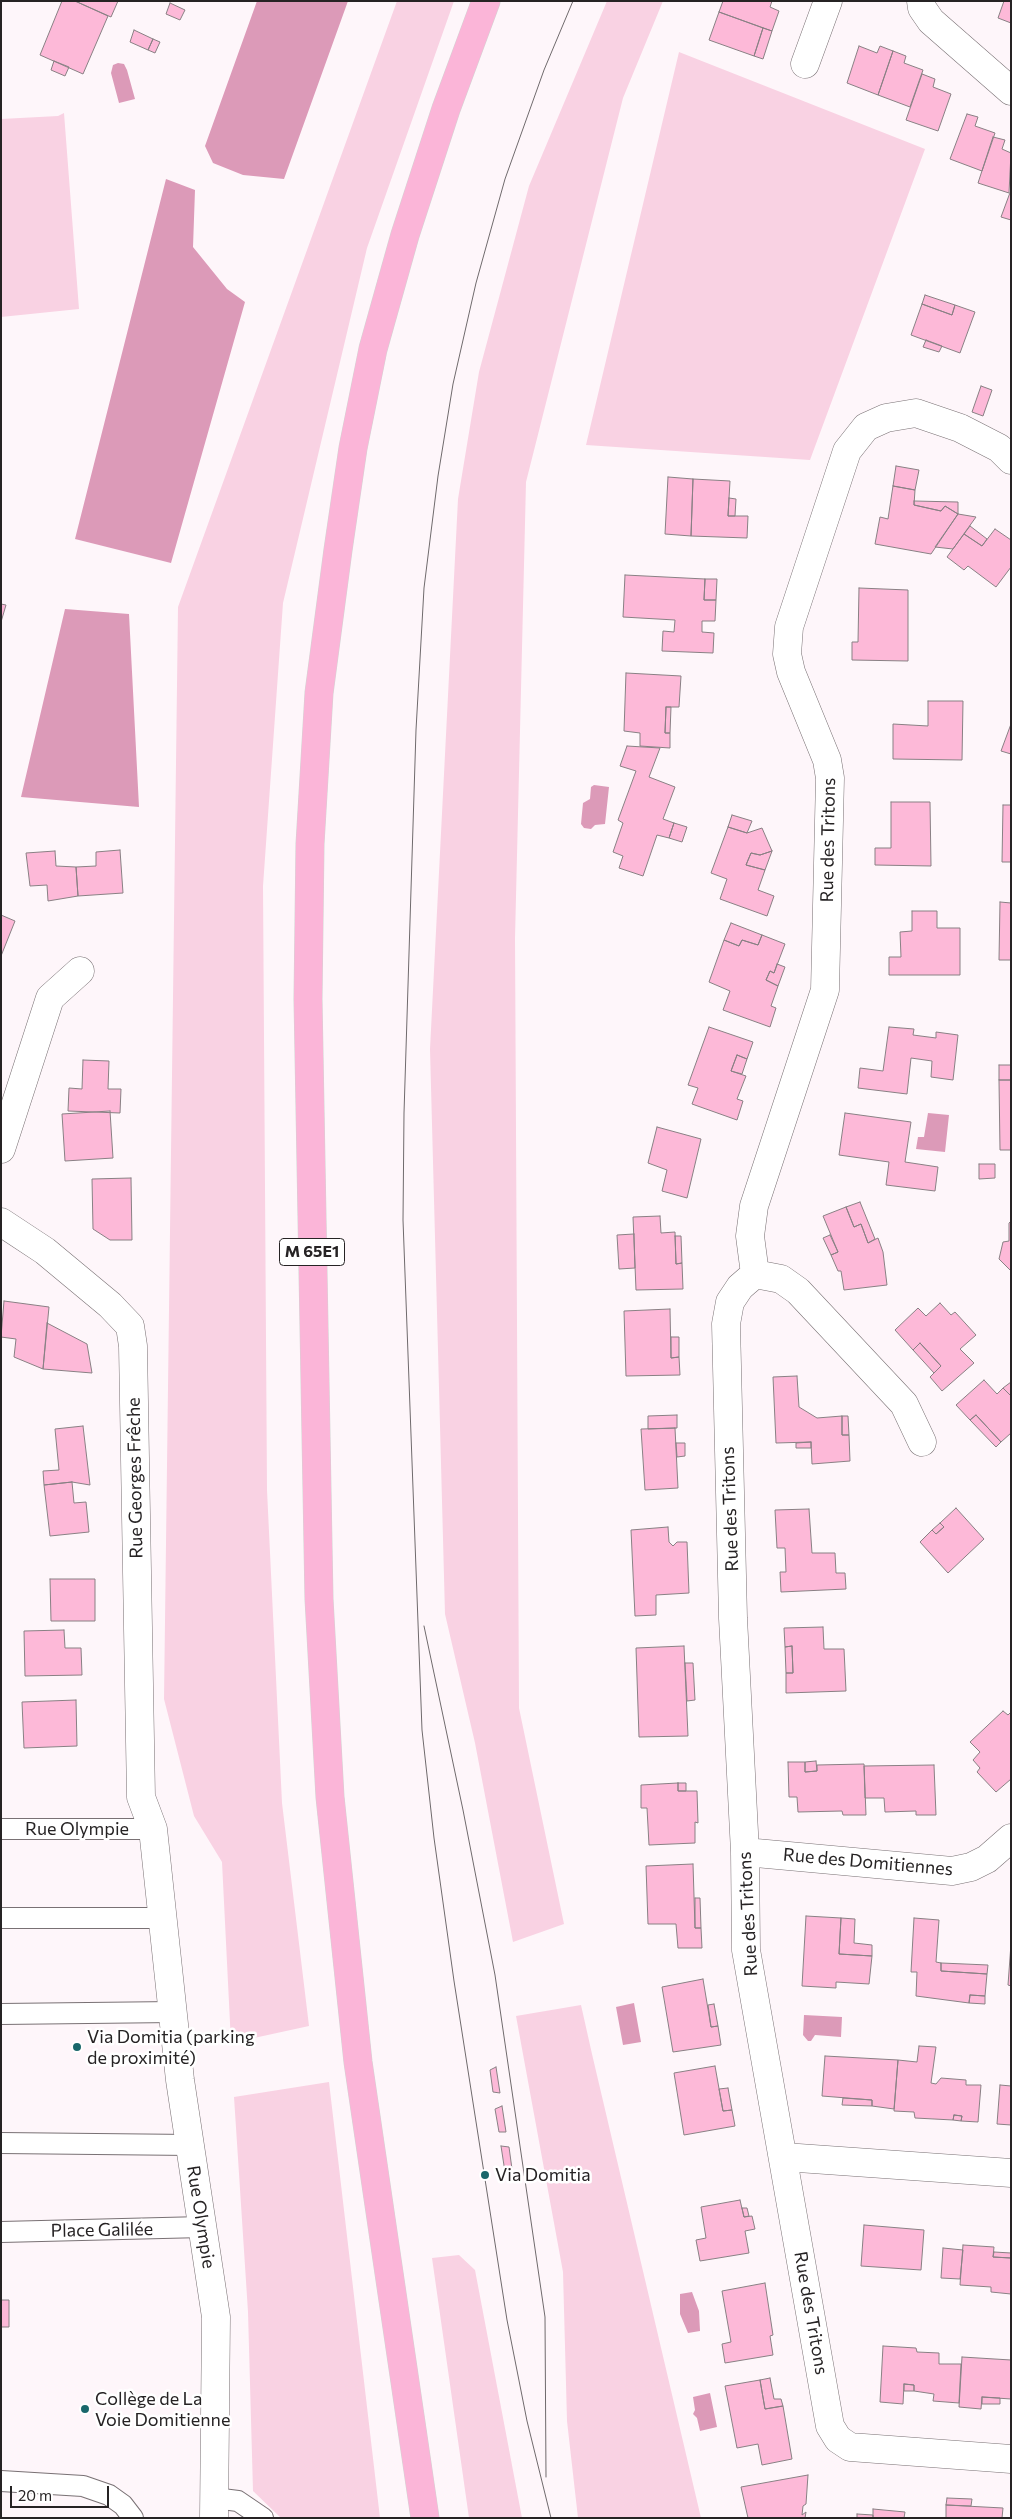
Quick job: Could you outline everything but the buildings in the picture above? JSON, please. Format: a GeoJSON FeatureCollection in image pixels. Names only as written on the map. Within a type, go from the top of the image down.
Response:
{"type":"FeatureCollection","features":[{"type":"Feature","properties":{"kind":"main road","name":"M 65E1"},"geometry":{"type":"LineString","coordinates":[[425,2518],[360,2072],[330,1797],[318,1600],[308,999],[310,844],[320,693],[336,559],[353,448],[372,358],[411,217],[446,109],[486,1]]}},
{"type":"Feature","properties":{"kind":"street"},"geometry":{"type":"LineString","coordinates":[[805,64],[828,1]]}},
{"type":"Feature","properties":{"kind":"street"},"geometry":{"type":"LineString","coordinates":[[921,1],[922,8],[931,21],[1011,91]]}},
{"type":"Feature","properties":{"kind":"street","name":"Rue des Tritons"},"geometry":{"type":"LineString","coordinates":[[1011,460],[999,448],[968,432],[916,414],[886,418],[866,426],[847,451],[789,627],[787,654],[791,672],[823,750],[830,778],[825,990],[754,1206],[750,1236],[755,1274],[740,1287],[730,1302],[726,1324],[733,1618],[745,1852],[746,1950],[830,2426],[833,2433],[844,2444],[850,2446],[1011,2459]]}},
{"type":"Feature","properties":{"kind":"street"},"geometry":{"type":"LineString","coordinates":[[1,1149],[50,998],[80,971]]}},
{"type":"Feature","properties":{"kind":"street","name":"Rue Georges Frêche"},"geometry":{"type":"LineString","coordinates":[[1,1222],[45,1251],[110,1305],[130,1326],[133,1346],[140,1797]]}},
{"type":"Feature","properties":{"kind":"street"},"geometry":{"type":"LineString","coordinates":[[755,1274],[781,1279],[798,1291],[904,1404],[922,1442]]}},
{"type":"Feature","properties":{"kind":"street","name":"Rue Olympie"},"geometry":{"type":"LineString","coordinates":[[140,1797],[153,1829],[180,2080],[216,2317],[214,2508]]}},
{"type":"Feature","properties":{"kind":"street","name":"Rue des Domitiennes"},"geometry":{"type":"LineString","coordinates":[[745,1852],[952,1871],[971,1867],[987,1858],[1011,1838]]}},
{"type":"Feature","properties":{"kind":"street"},"geometry":{"type":"LineString","coordinates":[[784,2157],[1011,2173]]}},
{"type":"Feature","properties":{"kind":"lane","name":"Rue Olympie"},"geometry":{"type":"LineString","coordinates":[[1,1829],[153,1829]]}},
{"type":"Feature","properties":{"kind":"lane"},"geometry":{"type":"LineString","coordinates":[[1,1918],[164,1918]]}},
{"type":"Feature","properties":{"kind":"lane"},"geometry":{"type":"LineString","coordinates":[[1,2014],[174,2012]]}},
{"type":"Feature","properties":{"kind":"lane"},"geometry":{"type":"LineString","coordinates":[[1,2142],[191,2145]]}},
{"type":"Feature","properties":{"kind":"lane","name":"Place Galilée"},"geometry":{"type":"LineString","coordinates":[[1,2232],[203,2227]]}},
{"type":"Feature","properties":{"kind":"lane"},"geometry":{"type":"LineString","coordinates":[[1,2481],[83,2486],[108,2495],[123,2505],[133,2518]]}},
{"type":"Feature","properties":{"kind":"lane"},"geometry":{"type":"LineString","coordinates":[[214,2508],[238,2501],[263,2518]]}},
{"type":"Feature","properties":{"kind":"shaded area"},"geometry":{"type":"Polygon","coordinates":[[[257,1],[348,1],[284,179],[243,175],[213,163],[205,146],[257,1]]]}},
{"type":"Feature","properties":{"kind":"shaded area"},"geometry":{"type":"Polygon","coordinates":[[[397,1],[454,1],[367,248],[283,603],[263,886],[267,1490],[282,1803],[309,2026],[231,2043],[222,1862],[194,1816],[164,1699],[178,607],[397,1]]]}},
{"type":"Feature","properties":{"kind":"shaded area"},"geometry":{"type":"Polygon","coordinates":[[[607,1],[663,1],[623,98],[526,482],[515,938],[519,1708],[564,1924],[513,1942],[475,1743],[445,1614],[430,1049],[458,499],[479,372],[529,186],[607,1]]]}},
{"type":"Feature","properties":{"kind":"shaded area"},"geometry":{"type":"Polygon","coordinates":[[[679,52],[925,149],[810,460],[586,445],[679,52]]]}},
{"type":"Feature","properties":{"kind":"shaded area"},"geometry":{"type":"Polygon","coordinates":[[[118,63],[124,64],[127,70],[135,99],[119,103],[111,73],[113,65],[118,63]]]}},
{"type":"Feature","properties":{"kind":"shaded area"},"geometry":{"type":"Polygon","coordinates":[[[64,113],[79,309],[1,317],[1,119],[58,116],[64,113]]]}},
{"type":"Feature","properties":{"kind":"shaded area"},"geometry":{"type":"Polygon","coordinates":[[[166,179],[195,190],[193,247],[227,289],[245,302],[171,563],[75,539],[166,179]]]}},
{"type":"Feature","properties":{"kind":"shaded area"},"geometry":{"type":"Polygon","coordinates":[[[65,609],[129,614],[139,807],[21,797],[65,609]]]}},
{"type":"Feature","properties":{"kind":"shaded area"},"geometry":{"type":"Polygon","coordinates":[[[594,785],[609,787],[605,824],[595,825],[591,829],[584,828],[581,824],[583,803],[590,799],[591,787],[594,785]]]}},
{"type":"Feature","properties":{"kind":"shaded area"},"geometry":{"type":"Polygon","coordinates":[[[928,1113],[949,1115],[945,1152],[916,1149],[918,1137],[924,1137],[928,1113]]]}},
{"type":"Feature","properties":{"kind":"shaded area"},"geometry":{"type":"Polygon","coordinates":[[[634,2003],[641,2042],[623,2045],[616,2007],[634,2003]]]}},
{"type":"Feature","properties":{"kind":"shaded area"},"geometry":{"type":"Polygon","coordinates":[[[581,2005],[701,2518],[578,2518],[567,2421],[563,2272],[516,2016],[581,2005]]]}},
{"type":"Feature","properties":{"kind":"shaded area"},"geometry":{"type":"Polygon","coordinates":[[[804,2015],[842,2017],[841,2037],[815,2035],[811,2041],[808,2041],[803,2035],[804,2015]]]}},
{"type":"Feature","properties":{"kind":"shaded area"},"geometry":{"type":"Polygon","coordinates":[[[329,2082],[380,2518],[281,2518],[253,2491],[248,2312],[234,2097],[329,2082]]]}},
{"type":"Feature","properties":{"kind":"shaded area"},"geometry":{"type":"Polygon","coordinates":[[[459,2255],[475,2270],[522,2518],[469,2518],[432,2258],[459,2255]]]}},
{"type":"Feature","properties":{"kind":"shaded area"},"geometry":{"type":"Polygon","coordinates":[[[692,2292],[699,2311],[700,2331],[688,2333],[680,2314],[680,2294],[692,2292]]]}},
{"type":"Feature","properties":{"kind":"shaded area"},"geometry":{"type":"Polygon","coordinates":[[[710,2393],[717,2427],[700,2431],[697,2418],[693,2414],[695,2410],[693,2397],[710,2393]]]}},
{"type":"Feature","properties":{"kind":"tram line"},"geometry":{"type":"LineString","coordinates":[[551,2518],[527,2421],[507,2320],[454,1981],[434,1838],[422,1730],[403,1220],[404,1113],[416,730],[424,588],[438,476],[453,384],[476,283],[505,179],[544,70],[573,1]]}},
{"type":"Feature","properties":{"kind":"tram line"},"geometry":{"type":"LineString","coordinates":[[424,1626],[463,1810],[495,1975],[545,2317],[546,2477]]}},
{"type":"Feature","properties":{"kind":"place","name":"Via Domitia (parking de proximité)"},"geometry":{"type":"Point","coordinates":[77,2047]}},
{"type":"Feature","properties":{"kind":"place","name":"Via Domitia"},"geometry":{"type":"Point","coordinates":[485,2175]}},
{"type":"Feature","properties":{"kind":"place","name":"Collège de La Voie Domitienne"},"geometry":{"type":"Point","coordinates":[85,2409]}}]}
